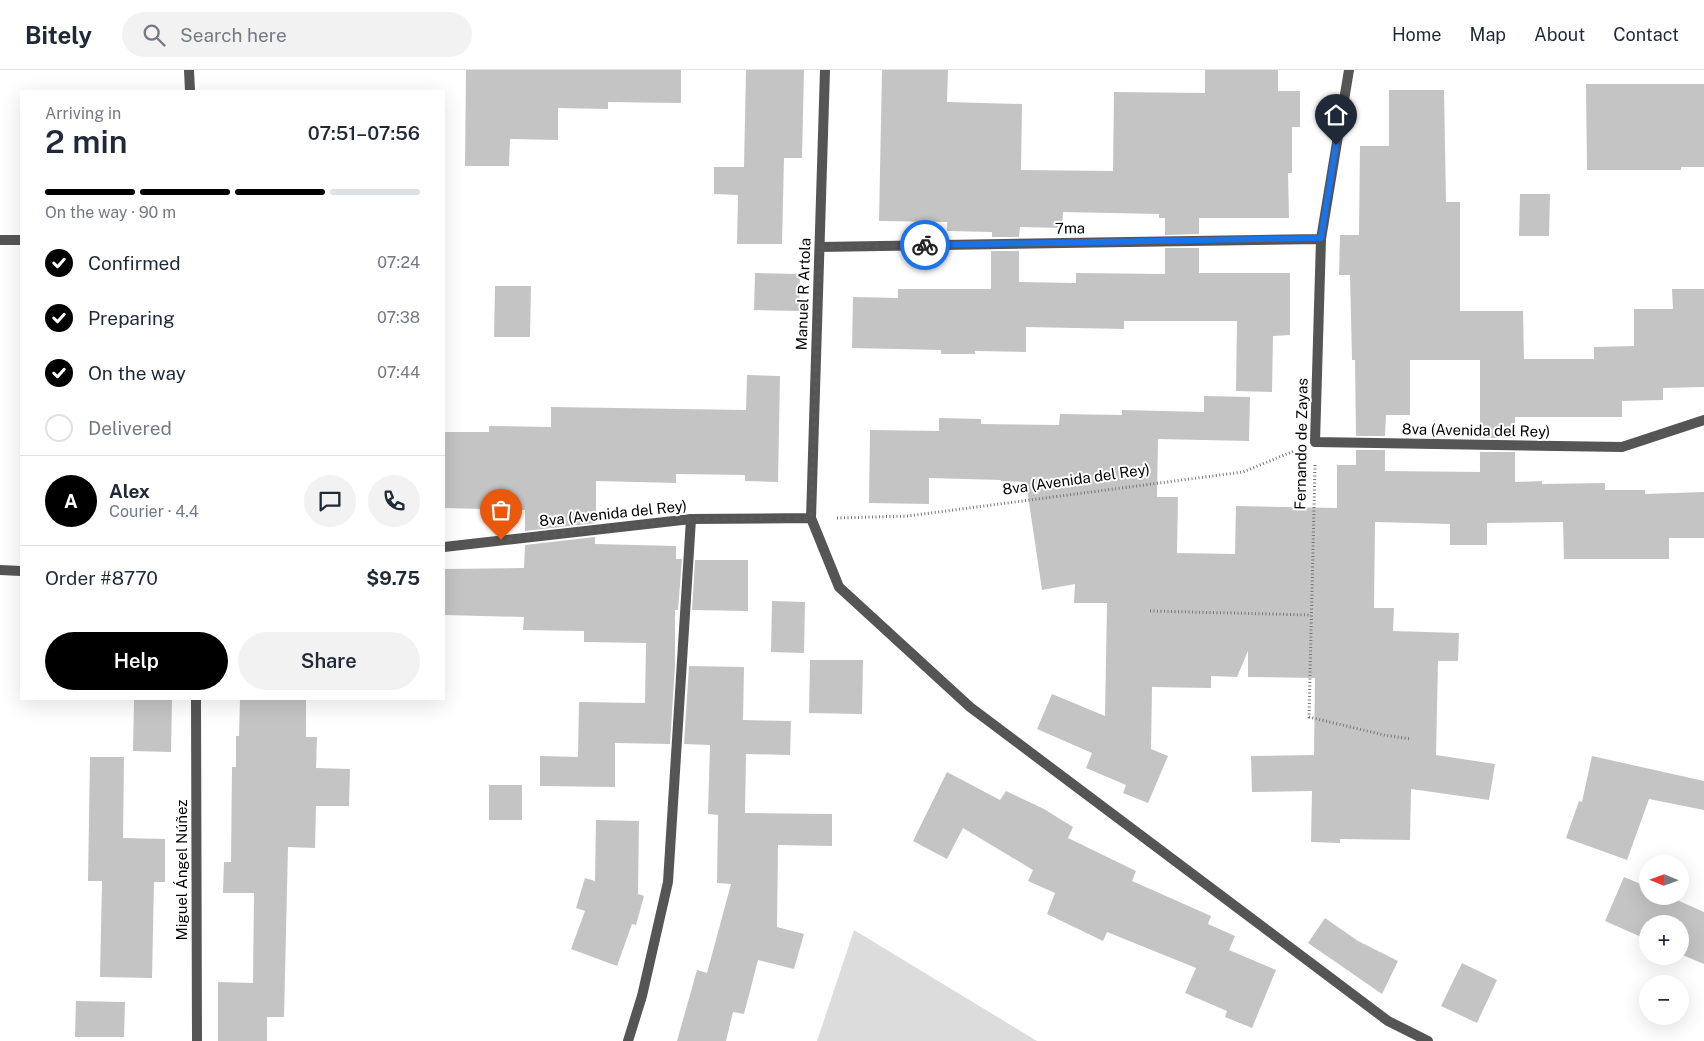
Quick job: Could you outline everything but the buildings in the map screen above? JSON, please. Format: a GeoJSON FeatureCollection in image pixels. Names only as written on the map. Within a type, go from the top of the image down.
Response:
{"type":"FeatureCollection","features":[{"type":"Feature","properties":{"kind":"street"},"geometry":{"type":"LineString","coordinates":[[189,70],[190,90]]}},
{"type":"Feature","properties":{"kind":"street","name":"Manuel R Artola"},"geometry":{"type":"LineString","coordinates":[[811,518],[825,70]]}},
{"type":"Feature","properties":{"kind":"street","name":"Fernando de Zayas"},"geometry":{"type":"LineString","coordinates":[[1315,442],[1321,238],[1349,70]]}},
{"type":"Feature","properties":{"kind":"street","name":"7ma"},"geometry":{"type":"LineString","coordinates":[[820,247],[1321,238]]}},
{"type":"Feature","properties":{"kind":"street"},"geometry":{"type":"LineString","coordinates":[[0,240],[20,240]]}},
{"type":"Feature","properties":{"kind":"street","name":"8va (Avenida del Rey)"},"geometry":{"type":"LineString","coordinates":[[1315,442],[1622,447],[1704,420]]}},
{"type":"Feature","properties":{"kind":"street"},"geometry":{"type":"LineString","coordinates":[[811,518],[839,587],[970,707],[1388,1021],[1428,1041]]}},
{"type":"Feature","properties":{"kind":"street","name":"8va (Avenida del Rey)"},"geometry":{"type":"LineString","coordinates":[[445,547],[691,519],[811,518]]}},
{"type":"Feature","properties":{"kind":"street"},"geometry":{"type":"LineString","coordinates":[[628,1041],[642,996],[668,882],[691,519]]}},
{"type":"Feature","properties":{"kind":"street"},"geometry":{"type":"LineString","coordinates":[[0,570],[20,571]]}},
{"type":"Feature","properties":{"kind":"street","name":"Miguel Ángel Núñez"},"geometry":{"type":"LineString","coordinates":[[196,700],[197,1041]]}},
{"type":"Feature","properties":{"kind":"path","name":"8va (Avenida del Rey)"},"geometry":{"type":"LineString","coordinates":[[811,518],[908,516],[1243,472],[1315,442]]}},
{"type":"Feature","properties":{"kind":"path","name":"Fernando de Zayas"},"geometry":{"type":"LineString","coordinates":[[1315,442],[1309,717],[1384,736],[1411,739]]}},
{"type":"Feature","properties":{"kind":"path"},"geometry":{"type":"LineString","coordinates":[[1150,611],[1311,615]]}},
{"type":"Feature","properties":{"kind":"shaded area"},"geometry":{"type":"Polygon","coordinates":[[[854,930],[1037,1041],[817,1041],[854,930]]]}},
{"type":"Feature","properties":{"kind":"way so far"},"geometry":{"type":"LineString","coordinates":[[501,540],[691,519],[811,518],[820,247],[925,245]]}},
{"type":"Feature","properties":{"kind":"route"},"geometry":{"type":"LineString","coordinates":[[925,245],[1321,238],[1336,145]]}}]}
